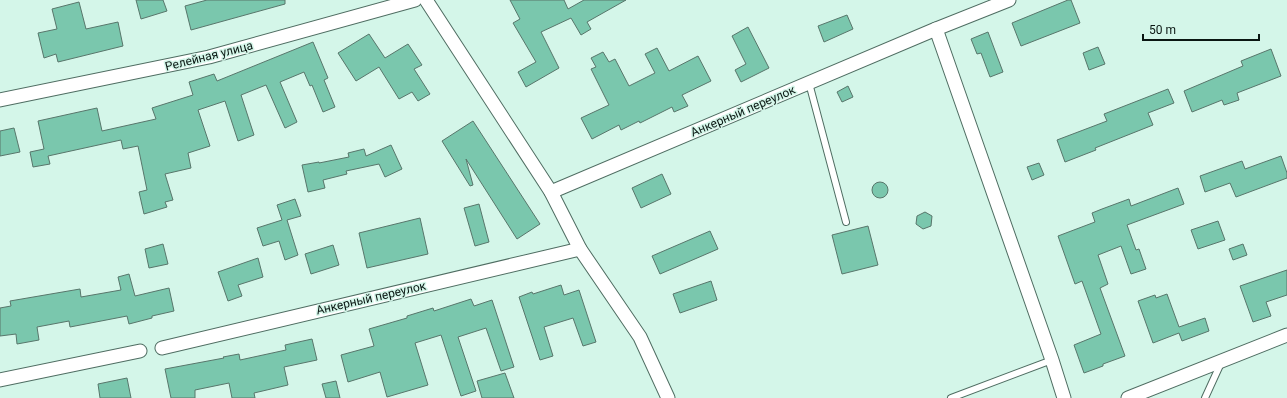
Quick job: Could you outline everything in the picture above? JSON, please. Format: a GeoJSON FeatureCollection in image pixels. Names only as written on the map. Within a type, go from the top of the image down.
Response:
{"type":"FeatureCollection","features":[{"type":"Feature","properties":{"kind":"street","name":"Релейная улица"},"geometry":{"type":"LineString","coordinates":[[0,100],[209,58],[415,0]]}},
{"type":"Feature","properties":{"kind":"street"},"geometry":{"type":"LineString","coordinates":[[426,0],[551,192],[580,249],[640,337],[668,398]]}},
{"type":"Feature","properties":{"kind":"street","name":"Анкерный переулок"},"geometry":{"type":"LineString","coordinates":[[551,192],[936,29],[1009,0]]}},
{"type":"Feature","properties":{"kind":"street"},"geometry":{"type":"LineString","coordinates":[[936,29],[1064,398]]}},
{"type":"Feature","properties":{"kind":"street","name":"Анкерный переулок"},"geometry":{"type":"LineString","coordinates":[[162,348],[580,249]]}},
{"type":"Feature","properties":{"kind":"street"},"geometry":{"type":"LineString","coordinates":[[1128,398],[1287,335]]}},
{"type":"Feature","properties":{"kind":"street"},"geometry":{"type":"LineString","coordinates":[[0,380],[140,351]]}},
{"type":"Feature","properties":{"kind":"lane"},"geometry":{"type":"LineString","coordinates":[[809,83],[846,222]]}},
{"type":"Feature","properties":{"kind":"lane"},"geometry":{"type":"LineString","coordinates":[[951,398],[1052,360]]}},
{"type":"Feature","properties":{"kind":"lane"},"geometry":{"type":"LineString","coordinates":[[1205,398],[1223,360]]}},
{"type":"Feature","properties":{"kind":"building"},"geometry":{"type":"Polygon","coordinates":[[[136,0],[163,0],[167,11],[141,19],[136,0]]]}},
{"type":"Feature","properties":{"kind":"building"},"geometry":{"type":"Polygon","coordinates":[[[207,0],[285,0],[285,4],[191,30],[185,6],[207,0]]]}},
{"type":"Feature","properties":{"kind":"building"},"geometry":{"type":"Polygon","coordinates":[[[510,0],[564,0],[568,9],[584,0],[626,0],[587,22],[591,29],[581,35],[571,18],[541,32],[559,68],[526,87],[518,72],[536,62],[513,23],[520,19],[510,0]]]}},
{"type":"Feature","properties":{"kind":"building"},"geometry":{"type":"Polygon","coordinates":[[[1071,0],[1080,23],[1021,46],[1012,23],[1071,0]]]}},
{"type":"Feature","properties":{"kind":"building"},"geometry":{"type":"Polygon","coordinates":[[[79,2],[86,29],[118,22],[123,46],[58,62],[56,54],[44,58],[38,33],[57,29],[52,9],[79,2]]]}},
{"type":"Feature","properties":{"kind":"building"},"geometry":{"type":"Polygon","coordinates":[[[847,15],[853,29],[824,42],[818,26],[847,15]]]}},
{"type":"Feature","properties":{"kind":"building"},"geometry":{"type":"Polygon","coordinates":[[[748,27],[769,68],[741,82],[735,70],[746,64],[732,36],[748,27]]]}},
{"type":"Feature","properties":{"kind":"building"},"geometry":{"type":"Polygon","coordinates":[[[988,32],[1003,72],[990,77],[981,53],[977,54],[971,39],[988,32]]]}},
{"type":"Feature","properties":{"kind":"building"},"geometry":{"type":"Polygon","coordinates":[[[369,34],[385,58],[408,44],[422,65],[414,69],[430,94],[418,101],[412,92],[399,99],[379,67],[356,81],[338,53],[369,34]]]}},
{"type":"Feature","properties":{"kind":"building"},"geometry":{"type":"Polygon","coordinates":[[[313,42],[328,78],[324,80],[335,107],[323,112],[312,85],[310,86],[304,72],[280,82],[297,122],[285,128],[266,85],[241,95],[254,135],[238,141],[225,101],[198,110],[210,146],[188,153],[191,168],[165,174],[173,200],[165,202],[167,207],[144,214],[139,192],[147,190],[138,146],[123,149],[121,140],[48,156],[50,164],[33,167],[30,152],[44,149],[38,121],[97,108],[102,131],[156,119],[152,108],[193,95],[189,82],[214,74],[217,81],[313,42]]]}},
{"type":"Feature","properties":{"kind":"building"},"geometry":{"type":"Polygon","coordinates":[[[1098,47],[1105,64],[1089,70],[1083,53],[1098,47]]]}},
{"type":"Feature","properties":{"kind":"building"},"geometry":{"type":"Polygon","coordinates":[[[657,48],[669,71],[698,56],[711,81],[682,95],[688,106],[674,112],[672,107],[640,123],[639,121],[621,130],[619,125],[592,139],[581,118],[609,105],[591,69],[596,67],[591,58],[603,52],[609,62],[615,59],[629,86],[655,73],[645,54],[657,48]]]}},
{"type":"Feature","properties":{"kind":"building"},"geometry":{"type":"Polygon","coordinates":[[[1271,49],[1281,76],[1237,93],[1239,100],[1224,105],[1222,100],[1192,112],[1184,91],[1243,66],[1241,61],[1271,49]]]}},
{"type":"Feature","properties":{"kind":"building"},"geometry":{"type":"Polygon","coordinates":[[[848,86],[853,97],[842,102],[837,92],[848,86]]]}},
{"type":"Feature","properties":{"kind":"building"},"geometry":{"type":"Polygon","coordinates":[[[1168,89],[1174,103],[1148,113],[1153,125],[1095,148],[1096,150],[1065,162],[1057,140],[1107,121],[1104,114],[1168,89]]]}},
{"type":"Feature","properties":{"kind":"building"},"geometry":{"type":"Polygon","coordinates":[[[473,121],[540,224],[517,239],[466,159],[473,185],[470,186],[442,141],[473,121]]]}},
{"type":"Feature","properties":{"kind":"building"},"geometry":{"type":"Polygon","coordinates":[[[14,128],[20,152],[0,156],[0,131],[14,128]]]}},
{"type":"Feature","properties":{"kind":"building"},"geometry":{"type":"Polygon","coordinates":[[[391,145],[402,169],[385,177],[379,164],[346,171],[347,174],[323,180],[325,188],[308,192],[302,165],[349,157],[348,153],[364,149],[366,156],[391,145]]]}},
{"type":"Feature","properties":{"kind":"building"},"geometry":{"type":"Polygon","coordinates":[[[1281,156],[1287,173],[1287,178],[1236,197],[1230,183],[1205,192],[1200,176],[1242,161],[1245,169],[1281,156]]]}},
{"type":"Feature","properties":{"kind":"building"},"geometry":{"type":"Polygon","coordinates":[[[1039,163],[1044,175],[1032,180],[1027,167],[1039,163]]]}},
{"type":"Feature","properties":{"kind":"building"},"geometry":{"type":"Polygon","coordinates":[[[662,174],[671,194],[641,208],[632,188],[662,174]]]}},
{"type":"Feature","properties":{"kind":"building"},"geometry":{"type":"Polygon","coordinates":[[[880,182],[886,184],[888,190],[886,196],[880,198],[874,196],[872,190],[874,184],[880,182]]]}},
{"type":"Feature","properties":{"kind":"building"},"geometry":{"type":"Polygon","coordinates":[[[1178,188],[1184,204],[1127,225],[1136,250],[1139,249],[1146,269],[1131,274],[1121,246],[1098,255],[1108,284],[1100,288],[1125,356],[1084,373],[1074,345],[1101,334],[1082,281],[1075,284],[1058,236],[1095,222],[1092,213],[1102,209],[1129,199],[1131,206],[1178,188]]]}},
{"type":"Feature","properties":{"kind":"building"},"geometry":{"type":"Polygon","coordinates":[[[295,199],[301,216],[287,220],[298,255],[285,260],[279,241],[263,246],[257,228],[282,220],[277,205],[295,199]]]}},
{"type":"Feature","properties":{"kind":"building"},"geometry":{"type":"Polygon","coordinates":[[[479,204],[489,242],[475,246],[464,208],[479,204]]]}},
{"type":"Feature","properties":{"kind":"building"},"geometry":{"type":"Polygon","coordinates":[[[925,212],[932,216],[931,226],[923,229],[916,224],[917,216],[925,212]]]}},
{"type":"Feature","properties":{"kind":"building"},"geometry":{"type":"Polygon","coordinates":[[[420,218],[428,254],[367,268],[359,233],[420,218]]]}},
{"type":"Feature","properties":{"kind":"building"},"geometry":{"type":"Polygon","coordinates":[[[1218,221],[1225,240],[1198,249],[1191,230],[1218,221]]]}},
{"type":"Feature","properties":{"kind":"building"},"geometry":{"type":"Polygon","coordinates":[[[868,226],[878,265],[842,274],[832,235],[868,226]]]}},
{"type":"Feature","properties":{"kind":"building"},"geometry":{"type":"Polygon","coordinates":[[[710,231],[718,249],[660,274],[652,256],[710,231]]]}},
{"type":"Feature","properties":{"kind":"building"},"geometry":{"type":"Polygon","coordinates":[[[163,244],[168,264],[149,268],[145,249],[163,244]]]}},
{"type":"Feature","properties":{"kind":"building"},"geometry":{"type":"Polygon","coordinates":[[[1243,244],[1247,255],[1233,260],[1229,249],[1243,244]]]}},
{"type":"Feature","properties":{"kind":"building"},"geometry":{"type":"Polygon","coordinates":[[[333,245],[339,265],[311,274],[305,254],[333,245]]]}},
{"type":"Feature","properties":{"kind":"building"},"geometry":{"type":"Polygon","coordinates":[[[258,258],[263,277],[238,285],[242,296],[228,301],[218,272],[258,258]]]}},
{"type":"Feature","properties":{"kind":"building"},"geometry":{"type":"Polygon","coordinates":[[[1287,270],[1287,295],[1266,302],[1271,316],[1253,322],[1240,286],[1287,270]]]}},
{"type":"Feature","properties":{"kind":"building"},"geometry":{"type":"Polygon","coordinates":[[[129,274],[135,296],[169,288],[174,311],[152,316],[152,318],[129,324],[127,316],[70,327],[69,321],[37,327],[39,340],[17,344],[16,334],[0,336],[0,308],[11,306],[10,301],[80,289],[81,297],[121,290],[118,277],[129,274]]]}},
{"type":"Feature","properties":{"kind":"building"},"geometry":{"type":"Polygon","coordinates":[[[711,281],[717,300],[680,313],[673,294],[711,281]]]}},
{"type":"Feature","properties":{"kind":"building"},"geometry":{"type":"Polygon","coordinates":[[[561,285],[564,295],[579,290],[596,342],[583,346],[573,318],[544,327],[553,356],[540,360],[519,297],[532,292],[533,294],[561,285]]]}},
{"type":"Feature","properties":{"kind":"building"},"geometry":{"type":"Polygon","coordinates":[[[1167,294],[1179,327],[1205,318],[1209,331],[1182,341],[1179,333],[1153,343],[1138,301],[1155,295],[1156,298],[1167,294]]]}},
{"type":"Feature","properties":{"kind":"building"},"geometry":{"type":"Polygon","coordinates":[[[471,299],[474,306],[492,300],[514,367],[501,371],[486,328],[458,337],[476,391],[461,396],[441,335],[415,343],[428,385],[387,397],[380,372],[348,382],[341,355],[374,346],[369,329],[407,318],[407,316],[433,308],[434,311],[471,299]]]}},
{"type":"Feature","properties":{"kind":"building"},"geometry":{"type":"Polygon","coordinates":[[[312,339],[317,360],[284,367],[288,385],[254,393],[255,398],[232,398],[229,383],[195,390],[195,398],[171,398],[165,369],[239,354],[240,360],[286,350],[285,345],[312,339]]]}},
{"type":"Feature","properties":{"kind":"building"},"geometry":{"type":"Polygon","coordinates":[[[505,373],[514,398],[482,398],[477,381],[505,373]]]}},
{"type":"Feature","properties":{"kind":"building"},"geometry":{"type":"Polygon","coordinates":[[[127,378],[131,398],[100,398],[98,384],[127,378]]]}},
{"type":"Feature","properties":{"kind":"building"},"geometry":{"type":"Polygon","coordinates":[[[336,381],[340,398],[326,398],[322,384],[336,381]]]}}]}
